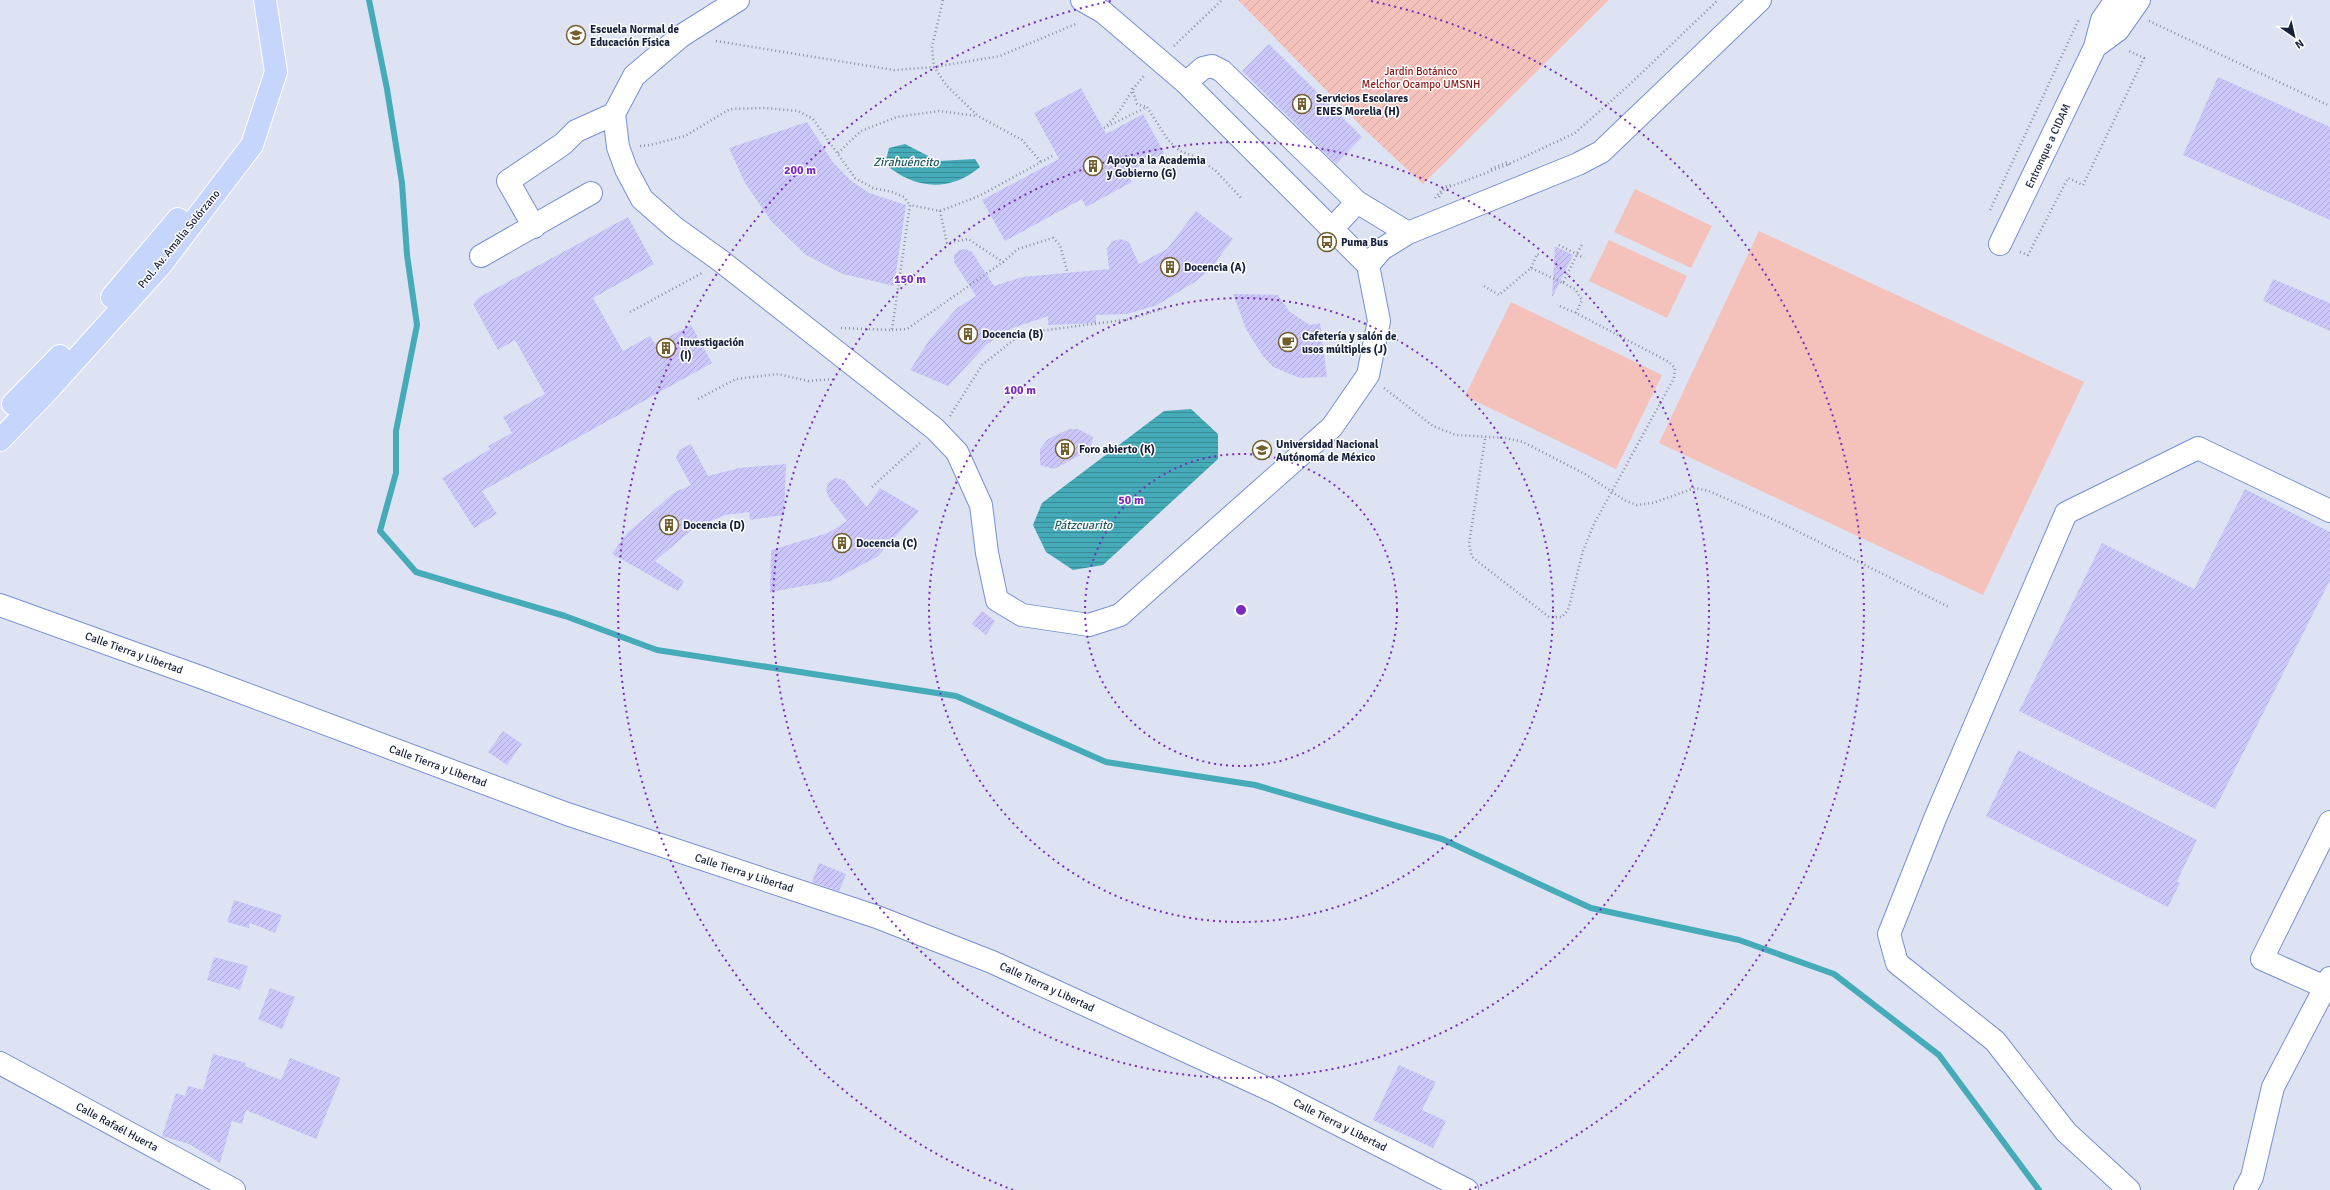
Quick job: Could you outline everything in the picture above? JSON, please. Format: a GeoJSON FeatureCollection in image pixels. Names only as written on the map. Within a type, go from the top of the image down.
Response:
{"type":"FeatureCollection","features":[{"type":"Feature","properties":{"kind":"main road","name":"Prol. Av. Amalia Solórzano"},"geometry":{"type":"LineString","coordinates":[[0,440],[51,387],[160,266],[231,163],[243,133],[263,66],[251,0]]}},
{"type":"Feature","properties":{"kind":"main road","name":"Prol. Av. Amalia Solórzano"},"geometry":{"type":"LineString","coordinates":[[0,418],[58,358],[139,267],[196,198],[231,163],[252,145],[276,72],[265,0]]}},
{"type":"Feature","properties":{"kind":"street"},"geometry":{"type":"LineString","coordinates":[[738,0],[681,36],[634,76],[616,131],[626,169],[642,199],[675,228],[721,261],[819,338],[852,366],[935,429],[957,452],[981,505],[987,553],[997,600],[1022,615],[1089,625],[1120,615],[1332,427],[1368,375],[1379,321],[1368,264],[1186,83],[1103,12],[1082,0]]}},
{"type":"Feature","properties":{"kind":"street"},"geometry":{"type":"LineString","coordinates":[[1368,264],[1382,250],[1414,230],[1578,164],[1601,152],[1760,0]]}},
{"type":"Feature","properties":{"kind":"street","name":"Entronque a CIDAM"},"geometry":{"type":"LineString","coordinates":[[2000,244],[2095,47],[2102,20],[2116,0]]}},
{"type":"Feature","properties":{"kind":"street","name":"Entronque a CIDAM"},"geometry":{"type":"LineString","coordinates":[[2095,47],[2145,8]]}},
{"type":"Feature","properties":{"kind":"street"},"geometry":{"type":"LineString","coordinates":[[1186,83],[1203,68],[1212,66],[1222,71],[1357,202],[1414,230]]}},
{"type":"Feature","properties":{"kind":"street"},"geometry":{"type":"LineString","coordinates":[[534,227],[508,181],[563,144],[576,131],[616,131]]}},
{"type":"Feature","properties":{"kind":"street"},"geometry":{"type":"LineString","coordinates":[[481,256],[592,193]]}},
{"type":"Feature","properties":{"kind":"street"},"geometry":{"type":"LineString","coordinates":[[1332,229],[1357,202]]}},
{"type":"Feature","properties":{"kind":"street"},"geometry":{"type":"LineString","coordinates":[[2129,1190],[2066,1132],[1995,1042],[1897,963],[1889,934],[1936,816],[2066,513],[2198,448],[2330,511]]}},
{"type":"Feature","properties":{"kind":"street","name":"Calle Tierra y Libertad"},"geometry":{"type":"LineString","coordinates":[[0,605],[203,678],[567,814],[877,917],[992,962],[1275,1092],[1467,1190]]}},
{"type":"Feature","properties":{"kind":"street"},"geometry":{"type":"LineString","coordinates":[[2245,1190],[2252,1177],[2273,1087],[2327,982],[2262,959],[2330,822]]}},
{"type":"Feature","properties":{"kind":"street","name":"Calle Rafaél Huerta"},"geometry":{"type":"LineString","coordinates":[[0,1063],[234,1190]]}},
{"type":"Feature","properties":{"kind":"path"},"geometry":{"type":"LineString","coordinates":[[944,0],[932,47],[934,67],[947,86],[978,116],[1022,140],[1041,162]]}},
{"type":"Feature","properties":{"kind":"path"},"geometry":{"type":"LineString","coordinates":[[1147,107],[1104,128],[1117,116],[1132,88],[1222,0]]}},
{"type":"Feature","properties":{"kind":"path"},"geometry":{"type":"LineString","coordinates":[[1414,230],[1444,189],[1514,163],[1575,133],[1628,86],[1718,0]]}},
{"type":"Feature","properties":{"kind":"path"},"geometry":{"type":"LineString","coordinates":[[2144,27],[2148,21],[2145,8]]}},
{"type":"Feature","properties":{"kind":"path"},"geometry":{"type":"LineString","coordinates":[[681,36],[814,55],[894,70],[934,67],[1000,56],[1103,12]]}},
{"type":"Feature","properties":{"kind":"path"},"geometry":{"type":"LineString","coordinates":[[1988,214],[2080,16]]}},
{"type":"Feature","properties":{"kind":"path"},"geometry":{"type":"LineString","coordinates":[[2148,21],[2330,106]]}},
{"type":"Feature","properties":{"kind":"path"},"geometry":{"type":"LineString","coordinates":[[2028,254],[2068,178],[2083,185],[2144,58],[2127,51],[2131,45]]}},
{"type":"Feature","properties":{"kind":"path"},"geometry":{"type":"LineString","coordinates":[[1132,88],[1137,104],[1147,107],[1168,140],[1180,151],[1196,157],[1216,171],[1242,199]]}},
{"type":"Feature","properties":{"kind":"path"},"geometry":{"type":"LineString","coordinates":[[616,131],[650,145],[685,136],[730,109],[765,108],[798,111],[813,119],[855,178],[873,188],[892,192],[904,197],[910,205],[940,211],[979,196],[1054,155]]}},
{"type":"Feature","properties":{"kind":"path"},"geometry":{"type":"LineString","coordinates":[[838,153],[861,131],[897,117],[939,111],[978,116]]}},
{"type":"Feature","properties":{"kind":"path"},"geometry":{"type":"LineString","coordinates":[[892,330],[910,205]]}},
{"type":"Feature","properties":{"kind":"path"},"geometry":{"type":"LineString","coordinates":[[940,211],[947,243],[968,239],[1003,262]]}},
{"type":"Feature","properties":{"kind":"path"},"geometry":{"type":"LineString","coordinates":[[819,338],[839,328],[892,330],[907,329],[1003,262],[1018,249],[1053,238],[1060,245],[1067,270]]}},
{"type":"Feature","properties":{"kind":"path"},"geometry":{"type":"LineString","coordinates":[[1563,283],[1569,267],[1582,244]]}},
{"type":"Feature","properties":{"kind":"path"},"geometry":{"type":"LineString","coordinates":[[1559,245],[1584,258]]}},
{"type":"Feature","properties":{"kind":"path"},"geometry":{"type":"LineString","coordinates":[[1484,286],[1499,295],[1531,268],[1537,254],[1541,256]]}},
{"type":"Feature","properties":{"kind":"path"},"geometry":{"type":"LineString","coordinates":[[630,312],[696,277],[721,261]]}},
{"type":"Feature","properties":{"kind":"path"},"geometry":{"type":"LineString","coordinates":[[1531,268],[1575,289],[1582,300],[1576,313]]}},
{"type":"Feature","properties":{"kind":"path"},"geometry":{"type":"LineString","coordinates":[[1485,438],[1469,544],[1472,557],[1549,617],[1562,617],[1568,610],[1583,551],[1594,524],[1674,378],[1675,368],[1669,362],[1576,313],[1557,305]]}},
{"type":"Feature","properties":{"kind":"path"},"geometry":{"type":"LineString","coordinates":[[872,487],[948,418],[982,365],[1015,339],[1040,331],[1131,319],[1165,308]]}},
{"type":"Feature","properties":{"kind":"path"},"geometry":{"type":"LineString","coordinates":[[698,399],[736,379],[778,374],[808,381],[838,379],[852,366]]}},
{"type":"Feature","properties":{"kind":"path"},"geometry":{"type":"LineString","coordinates":[[1368,375],[1433,426],[1456,435],[1485,438],[1506,438],[1523,442],[1585,474],[1626,501],[1637,505],[1652,503],[1695,488],[1709,491],[1781,523],[1949,607]]}},
{"type":"Feature","properties":{"kind":"green space","name":"Jardín Botánico Melchor Ocampo UMSNH"},"geometry":{"type":"Polygon","coordinates":[[[1238,0],[1609,0],[1423,184],[1364,129],[1238,0]]]}},
{"type":"Feature","properties":{"kind":"green space"},"geometry":{"type":"Polygon","coordinates":[[[1635,189],[1712,226],[1691,268],[1614,232],[1635,189]]]}},
{"type":"Feature","properties":{"kind":"green space"},"geometry":{"type":"Polygon","coordinates":[[[1759,231],[2084,382],[1983,595],[1659,443],[1759,231]]]}},
{"type":"Feature","properties":{"kind":"green space"},"geometry":{"type":"Polygon","coordinates":[[[1609,240],[1687,276],[1667,318],[1589,281],[1609,240]]]}},
{"type":"Feature","properties":{"kind":"green space"},"geometry":{"type":"Polygon","coordinates":[[[1511,302],[1662,375],[1616,469],[1465,396],[1511,302]]]}},
{"type":"Feature","properties":{"kind":"water","name":"Zirahuéncito"},"geometry":{"type":"Polygon","coordinates":[[[905,144],[938,161],[975,159],[980,167],[956,181],[932,185],[920,183],[908,179],[885,164],[889,148],[905,144]]]}},
{"type":"Feature","properties":{"kind":"water","name":"Pátzcuarito"},"geometry":{"type":"Polygon","coordinates":[[[1191,409],[1218,434],[1218,459],[1103,565],[1073,570],[1046,552],[1033,525],[1042,503],[1164,411],[1191,409]]]}},
{"type":"Feature","properties":{"kind":"building","name":"Servicios Escolares ENES Morelia (H)"},"geometry":{"type":"Polygon","coordinates":[[[1269,44],[1362,137],[1336,164],[1242,71],[1269,44]]]}},
{"type":"Feature","properties":{"kind":"building"},"geometry":{"type":"Polygon","coordinates":[[[2218,77],[2330,127],[2330,220],[2183,155],[2218,77]]]}},
{"type":"Feature","properties":{"kind":"building","name":"Apoyo a la Academia y Gobierno (G)"},"geometry":{"type":"Polygon","coordinates":[[[1081,88],[1106,134],[1143,114],[1164,153],[1127,173],[1132,182],[1086,207],[1082,199],[1005,241],[982,200],[1059,159],[1034,113],[1081,88]]]}},
{"type":"Feature","properties":{"kind":"building"},"geometry":{"type":"Polygon","coordinates":[[[807,122],[832,161],[850,180],[869,193],[906,205],[894,286],[843,274],[806,255],[771,221],[745,183],[729,148],[807,122]]]}},
{"type":"Feature","properties":{"kind":"building"},"geometry":{"type":"Polygon","coordinates":[[[1196,211],[1233,239],[1211,268],[1195,282],[1157,305],[1127,314],[1096,315],[1096,323],[1048,325],[1048,316],[1010,329],[987,344],[948,386],[910,370],[930,339],[957,308],[976,296],[954,262],[954,255],[959,250],[966,249],[972,252],[994,286],[1022,277],[1109,269],[1107,249],[1112,241],[1121,239],[1129,242],[1139,264],[1167,249],[1196,211]]]}},
{"type":"Feature","properties":{"kind":"building","name":"Investigación (I)"},"geometry":{"type":"Polygon","coordinates":[[[628,217],[654,264],[593,298],[623,351],[650,336],[655,344],[691,325],[712,363],[482,491],[497,514],[474,528],[442,478],[490,449],[488,446],[512,433],[503,417],[545,394],[515,340],[498,350],[473,304],[478,298],[628,217]]]}},
{"type":"Feature","properties":{"kind":"building"},"geometry":{"type":"Polygon","coordinates":[[[1555,246],[1573,255],[1552,296],[1555,246]]]}},
{"type":"Feature","properties":{"kind":"building"},"geometry":{"type":"Polygon","coordinates":[[[2273,279],[2330,303],[2330,331],[2263,301],[2273,279]]]}},
{"type":"Feature","properties":{"kind":"building","name":"Cafetería y salón de usos múltiples (J)"},"geometry":{"type":"Polygon","coordinates":[[[1233,294],[1278,295],[1289,311],[1302,320],[1310,325],[1320,323],[1327,377],[1300,378],[1273,367],[1262,355],[1246,329],[1233,294]]]}},
{"type":"Feature","properties":{"kind":"building","name":"Foro abierto (K)"},"geometry":{"type":"Polygon","coordinates":[[[1069,429],[1078,429],[1093,437],[1090,450],[1054,469],[1040,465],[1040,449],[1048,439],[1069,429]]]}},
{"type":"Feature","properties":{"kind":"building","name":"Docencia (D)"},"geometry":{"type":"Polygon","coordinates":[[[691,444],[708,476],[739,468],[786,464],[784,515],[750,520],[749,512],[725,515],[693,529],[655,561],[684,581],[678,591],[612,554],[627,533],[675,492],[691,485],[676,458],[679,450],[691,444]]]}},
{"type":"Feature","properties":{"kind":"building","name":"Docencia (C)"},"geometry":{"type":"Polygon","coordinates":[[[835,478],[844,480],[867,507],[880,488],[919,511],[877,557],[831,581],[770,592],[771,550],[828,533],[847,521],[829,498],[826,490],[828,483],[835,478]]]}},
{"type":"Feature","properties":{"kind":"building"},"geometry":{"type":"Polygon","coordinates":[[[2245,489],[2330,532],[2330,580],[2215,809],[2019,711],[2102,543],[2194,589],[2245,489]]]}},
{"type":"Feature","properties":{"kind":"building"},"geometry":{"type":"Polygon","coordinates":[[[982,611],[995,621],[986,635],[972,624],[982,611]]]}},
{"type":"Feature","properties":{"kind":"building"},"geometry":{"type":"Polygon","coordinates":[[[503,731],[522,744],[507,765],[488,752],[503,731]]]}},
{"type":"Feature","properties":{"kind":"building"},"geometry":{"type":"Polygon","coordinates":[[[2018,750],[2197,840],[2177,881],[2180,883],[2168,907],[1986,816],[2018,750]]]}},
{"type":"Feature","properties":{"kind":"building"},"geometry":{"type":"Polygon","coordinates":[[[819,863],[846,874],[839,891],[812,882],[819,863]]]}},
{"type":"Feature","properties":{"kind":"building"},"geometry":{"type":"Polygon","coordinates":[[[234,900],[282,915],[275,933],[250,923],[249,928],[227,922],[234,900]]]}},
{"type":"Feature","properties":{"kind":"building"},"geometry":{"type":"Polygon","coordinates":[[[214,957],[248,966],[240,990],[207,980],[214,957]]]}},
{"type":"Feature","properties":{"kind":"building"},"geometry":{"type":"Polygon","coordinates":[[[270,988],[295,997],[282,1029],[258,1019],[270,988]]]}},
{"type":"Feature","properties":{"kind":"building"},"geometry":{"type":"Polygon","coordinates":[[[213,1054],[246,1063],[245,1066],[281,1080],[290,1058],[341,1078],[316,1139],[246,1110],[242,1124],[232,1121],[220,1163],[189,1144],[162,1136],[176,1093],[185,1096],[188,1086],[203,1090],[213,1054]]]}},
{"type":"Feature","properties":{"kind":"building"},"geometry":{"type":"Polygon","coordinates":[[[1399,1065],[1436,1082],[1422,1110],[1446,1121],[1433,1148],[1373,1120],[1399,1065]]]}},
{"type":"Feature","properties":{"kind":"waterway"},"geometry":{"type":"LineString","coordinates":[[369,0],[387,89],[402,183],[407,255],[417,325],[396,431],[396,473],[380,531],[416,572],[565,616],[657,650],[956,696],[1106,762],[1255,785],[1442,839],[1591,908],[1739,940],[1834,974],[1939,1055],[2039,1190]]}},
{"type":"Feature","properties":{"kind":"place","name":"Escuela Normal de Educación Física"},"geometry":{"type":"Point","coordinates":[576,35]}},
{"type":"Feature","properties":{"kind":"place","name":"Servicios Escolares ENES Morelia (H)"},"geometry":{"type":"Point","coordinates":[1302,104]}},
{"type":"Feature","properties":{"kind":"place","name":"Apoyo a la Academia y Gobierno (G)"},"geometry":{"type":"Point","coordinates":[1093,166]}},
{"type":"Feature","properties":{"kind":"place","name":"Puma Bus"},"geometry":{"type":"Point","coordinates":[1327,242]}},
{"type":"Feature","properties":{"kind":"place","name":"Docencia (A)"},"geometry":{"type":"Point","coordinates":[1170,267]}},
{"type":"Feature","properties":{"kind":"place","name":"Docencia (B)"},"geometry":{"type":"Point","coordinates":[968,334]}},
{"type":"Feature","properties":{"kind":"place","name":"Cafetería y salón de usos múltiples (J)"},"geometry":{"type":"Point","coordinates":[1288,342]}},
{"type":"Feature","properties":{"kind":"place","name":"Investigación (I)"},"geometry":{"type":"Point","coordinates":[666,348]}},
{"type":"Feature","properties":{"kind":"place","name":"Foro abierto (K)"},"geometry":{"type":"Point","coordinates":[1065,449]}},
{"type":"Feature","properties":{"kind":"place","name":"Universidad Nacional Autónoma de México"},"geometry":{"type":"Point","coordinates":[1262,450]}},
{"type":"Feature","properties":{"kind":"place","name":"Docencia (D)"},"geometry":{"type":"Point","coordinates":[669,525]}},
{"type":"Feature","properties":{"kind":"place","name":"Docencia (C)"},"geometry":{"type":"Point","coordinates":[842,543]}}]}
